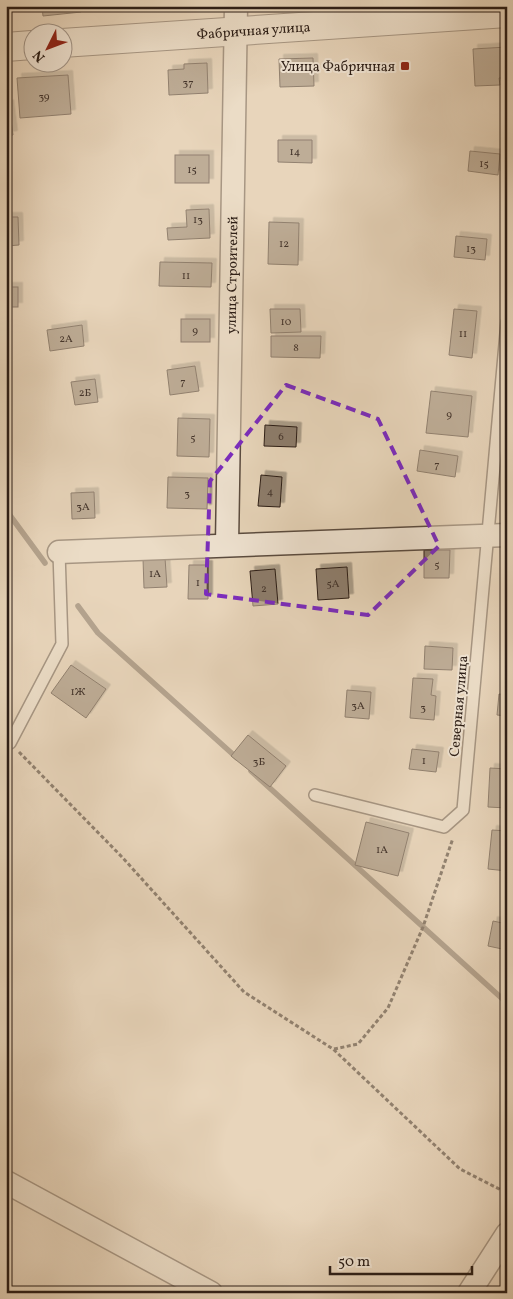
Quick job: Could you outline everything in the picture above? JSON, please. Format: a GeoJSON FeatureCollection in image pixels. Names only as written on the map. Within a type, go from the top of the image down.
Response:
{"type":"FeatureCollection","features":[{"type":"Feature","properties":{"kind":"street","name":"Фабричная улица"},"geometry":{"type":"LineString","coordinates":[[72,42],[236,19],[507,13]]}},
{"type":"Feature","properties":{"kind":"street","name":"улица Строителей"},"geometry":{"type":"LineString","coordinates":[[227,545],[236,19]]}},
{"type":"Feature","properties":{"kind":"street"},"geometry":{"type":"LineString","coordinates":[[6,47],[22,46]]}},
{"type":"Feature","properties":{"kind":"street"},"geometry":{"type":"LineString","coordinates":[[59,552],[498,536]]}},
{"type":"Feature","properties":{"kind":"street"},"geometry":{"type":"LineString","coordinates":[[6,1182],[211,1293]]}},
{"type":"Feature","properties":{"kind":"street"},"geometry":{"type":"LineString","coordinates":[[469,1293],[507,1234]]}},
{"type":"Feature","properties":{"kind":"lane","name":"Северная улица"},"geometry":{"type":"LineString","coordinates":[[463,810],[498,536],[507,322]]}},
{"type":"Feature","properties":{"kind":"lane"},"geometry":{"type":"LineString","coordinates":[[10,743],[62,644],[59,552]]}},
{"type":"Feature","properties":{"kind":"lane"},"geometry":{"type":"LineString","coordinates":[[315,795],[444,827],[463,810]]}},
{"type":"Feature","properties":{"kind":"path"},"geometry":{"type":"LineString","coordinates":[[10,743],[122,857],[244,992],[333,1049],[460,1169],[507,1193]]}},
{"type":"Feature","properties":{"kind":"path"},"geometry":{"type":"LineString","coordinates":[[333,1049],[358,1044],[388,1008],[422,926],[463,810]]}},
{"type":"Feature","properties":{"kind":"highlighted area"},"geometry":{"type":"Polygon","coordinates":[[[286,385],[378,419],[439,546],[368,615],[206,594],[210,481],[286,385]]]}},
{"type":"Feature","properties":{"kind":"building"},"geometry":{"type":"Polygon","coordinates":[[[42,6],[81,6],[81,12],[43,16],[42,6]]]}},
{"type":"Feature","properties":{"kind":"building"},"geometry":{"type":"Polygon","coordinates":[[[507,47],[507,78],[499,78],[500,85],[475,86],[473,49],[507,47]]]}},
{"type":"Feature","properties":{"kind":"building"},"geometry":{"type":"Polygon","coordinates":[[[313,58],[314,86],[280,87],[279,59],[313,58]]]}},
{"type":"Feature","properties":{"kind":"building"},"geometry":{"type":"Polygon","coordinates":[[[207,63],[208,93],[169,95],[168,70],[184,69],[184,64],[207,63]]]}},
{"type":"Feature","properties":{"kind":"building"},"geometry":{"type":"Polygon","coordinates":[[[68,75],[71,114],[20,118],[17,78],[68,75]]]}},
{"type":"Feature","properties":{"kind":"building"},"geometry":{"type":"Polygon","coordinates":[[[9,104],[13,135],[6,136],[6,105],[9,104]]]}},
{"type":"Feature","properties":{"kind":"building"},"geometry":{"type":"Polygon","coordinates":[[[278,140],[312,140],[312,163],[278,162],[278,140]]]}},
{"type":"Feature","properties":{"kind":"building"},"geometry":{"type":"Polygon","coordinates":[[[470,151],[500,154],[498,175],[468,171],[470,151]]]}},
{"type":"Feature","properties":{"kind":"building"},"geometry":{"type":"Polygon","coordinates":[[[175,155],[209,155],[209,183],[175,183],[175,155]]]}},
{"type":"Feature","properties":{"kind":"building"},"geometry":{"type":"Polygon","coordinates":[[[209,209],[210,238],[168,240],[167,228],[187,227],[186,210],[209,209]]]}},
{"type":"Feature","properties":{"kind":"building"},"geometry":{"type":"Polygon","coordinates":[[[6,217],[18,217],[19,245],[6,246],[6,217]]]}},
{"type":"Feature","properties":{"kind":"building"},"geometry":{"type":"Polygon","coordinates":[[[269,222],[299,223],[298,265],[268,264],[269,222]]]}},
{"type":"Feature","properties":{"kind":"building"},"geometry":{"type":"Polygon","coordinates":[[[456,236],[487,239],[485,260],[454,257],[456,236]]]}},
{"type":"Feature","properties":{"kind":"building"},"geometry":{"type":"Polygon","coordinates":[[[160,262],[212,263],[211,287],[159,286],[160,262]]]}},
{"type":"Feature","properties":{"kind":"building"},"geometry":{"type":"Polygon","coordinates":[[[6,287],[18,287],[18,307],[6,307],[6,287]]]}},
{"type":"Feature","properties":{"kind":"building"},"geometry":{"type":"Polygon","coordinates":[[[270,309],[300,309],[301,332],[271,333],[270,309]]]}},
{"type":"Feature","properties":{"kind":"building"},"geometry":{"type":"Polygon","coordinates":[[[454,309],[477,311],[472,358],[449,355],[454,309]]]}},
{"type":"Feature","properties":{"kind":"building"},"geometry":{"type":"Polygon","coordinates":[[[181,319],[210,319],[210,342],[181,342],[181,319]]]}},
{"type":"Feature","properties":{"kind":"building"},"geometry":{"type":"Polygon","coordinates":[[[82,325],[84,346],[50,351],[47,330],[82,325]]]}},
{"type":"Feature","properties":{"kind":"building"},"geometry":{"type":"Polygon","coordinates":[[[271,336],[321,336],[320,358],[271,357],[271,336]]]}},
{"type":"Feature","properties":{"kind":"building"},"geometry":{"type":"Polygon","coordinates":[[[195,366],[199,391],[170,395],[167,370],[195,366]]]}},
{"type":"Feature","properties":{"kind":"building"},"geometry":{"type":"Polygon","coordinates":[[[95,379],[98,402],[75,405],[71,382],[95,379]]]}},
{"type":"Feature","properties":{"kind":"building"},"geometry":{"type":"Polygon","coordinates":[[[431,391],[472,396],[468,437],[426,433],[431,391]]]}},
{"type":"Feature","properties":{"kind":"building"},"geometry":{"type":"Polygon","coordinates":[[[178,418],[210,419],[209,457],[177,456],[178,418]]]}},
{"type":"Feature","properties":{"kind":"building"},"geometry":{"type":"Polygon","coordinates":[[[265,425],[297,427],[296,447],[264,446],[265,425]]]}},
{"type":"Feature","properties":{"kind":"building"},"geometry":{"type":"Polygon","coordinates":[[[420,450],[458,456],[455,477],[417,471],[420,450]]]}},
{"type":"Feature","properties":{"kind":"building"},"geometry":{"type":"Polygon","coordinates":[[[261,475],[282,477],[280,507],[258,506],[261,475]]]}},
{"type":"Feature","properties":{"kind":"building"},"geometry":{"type":"Polygon","coordinates":[[[168,477],[208,478],[207,509],[167,508],[168,477]]]}},
{"type":"Feature","properties":{"kind":"building"},"geometry":{"type":"Polygon","coordinates":[[[94,492],[95,518],[72,519],[71,493],[94,492]]]}},
{"type":"Feature","properties":{"kind":"building"},"geometry":{"type":"Polygon","coordinates":[[[424,550],[450,550],[449,578],[424,578],[424,550]]]}},
{"type":"Feature","properties":{"kind":"building"},"geometry":{"type":"Polygon","coordinates":[[[165,558],[167,587],[144,588],[143,559],[165,558]]]}},
{"type":"Feature","properties":{"kind":"building"},"geometry":{"type":"Polygon","coordinates":[[[189,565],[208,565],[208,599],[188,599],[189,565]]]}},
{"type":"Feature","properties":{"kind":"building"},"geometry":{"type":"Polygon","coordinates":[[[347,567],[349,598],[318,600],[316,569],[347,567]]]}},
{"type":"Feature","properties":{"kind":"building"},"geometry":{"type":"Polygon","coordinates":[[[275,569],[278,604],[253,606],[250,571],[275,569]]]}},
{"type":"Feature","properties":{"kind":"building"},"geometry":{"type":"Polygon","coordinates":[[[425,646],[453,648],[452,670],[424,669],[425,646]]]}},
{"type":"Feature","properties":{"kind":"building"},"geometry":{"type":"Polygon","coordinates":[[[71,665],[106,689],[86,718],[51,693],[71,665]]]}},
{"type":"Feature","properties":{"kind":"building"},"geometry":{"type":"Polygon","coordinates":[[[413,678],[433,679],[431,695],[436,696],[434,720],[410,718],[413,678]]]}},
{"type":"Feature","properties":{"kind":"building"},"geometry":{"type":"Polygon","coordinates":[[[347,690],[371,692],[369,719],[345,717],[347,690]]]}},
{"type":"Feature","properties":{"kind":"building"},"geometry":{"type":"Polygon","coordinates":[[[499,694],[507,695],[507,716],[497,715],[499,694]]]}},
{"type":"Feature","properties":{"kind":"building"},"geometry":{"type":"Polygon","coordinates":[[[248,735],[286,766],[270,787],[231,756],[248,735]]]}},
{"type":"Feature","properties":{"kind":"building"},"geometry":{"type":"Polygon","coordinates":[[[412,749],[439,752],[436,772],[409,769],[412,749]]]}},
{"type":"Feature","properties":{"kind":"building"},"geometry":{"type":"Polygon","coordinates":[[[490,768],[507,769],[507,808],[488,807],[490,768]]]}},
{"type":"Feature","properties":{"kind":"building"},"geometry":{"type":"Polygon","coordinates":[[[366,822],[409,833],[398,876],[355,865],[366,822]]]}},
{"type":"Feature","properties":{"kind":"building"},"geometry":{"type":"Polygon","coordinates":[[[492,830],[507,831],[507,871],[488,869],[492,830]]]}},
{"type":"Feature","properties":{"kind":"building"},"geometry":{"type":"Polygon","coordinates":[[[493,921],[507,924],[507,950],[488,946],[493,921]]]}},
{"type":"Feature","properties":{"kind":"waterway"},"geometry":{"type":"LineString","coordinates":[[6,510],[45,563]]}},
{"type":"Feature","properties":{"kind":"waterway"},"geometry":{"type":"LineString","coordinates":[[78,606],[98,633],[237,758]]}},
{"type":"Feature","properties":{"kind":"waterway"},"geometry":{"type":"LineString","coordinates":[[251,771],[507,1003]]}},
{"type":"Feature","properties":{"kind":"place","name":"Улица Фабричная"},"geometry":{"type":"Point","coordinates":[405,66]}}]}
